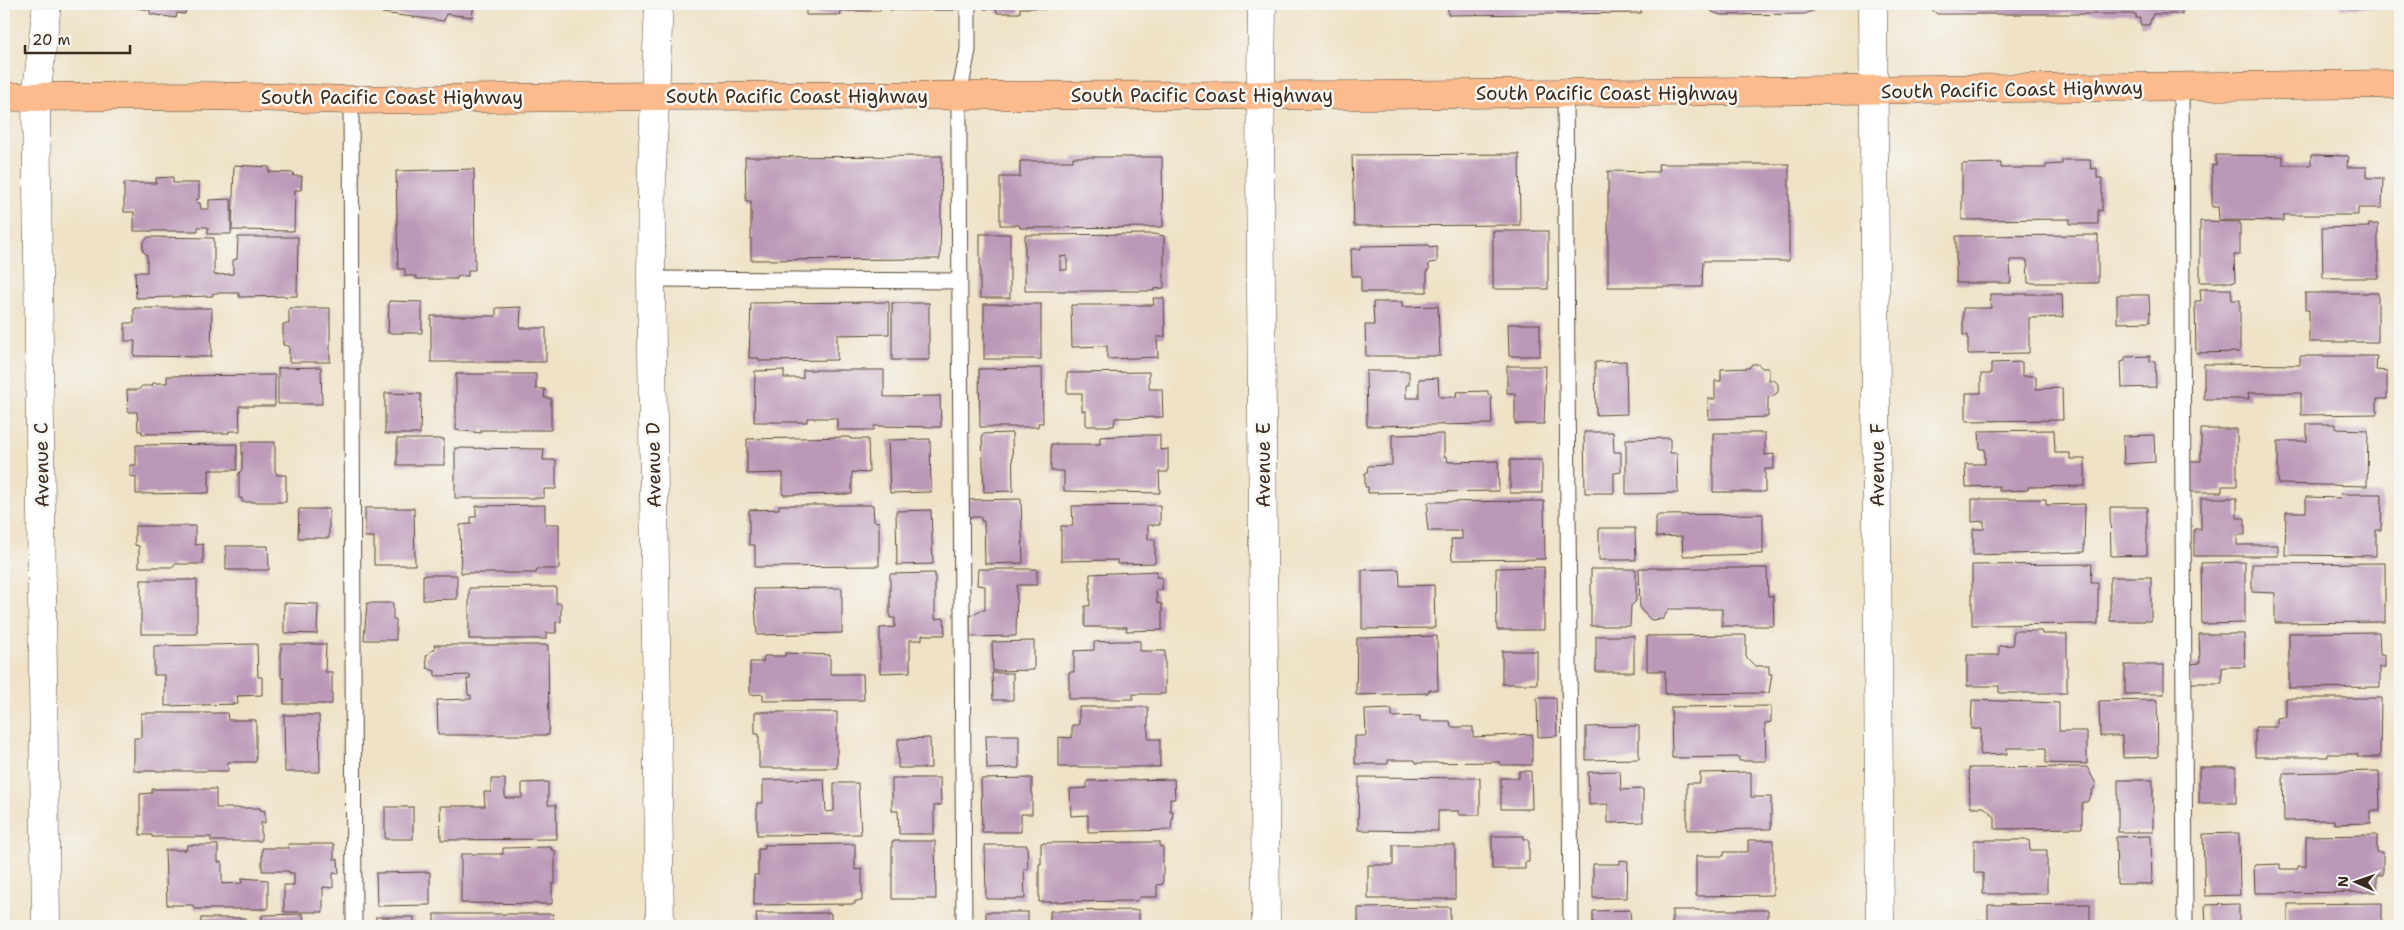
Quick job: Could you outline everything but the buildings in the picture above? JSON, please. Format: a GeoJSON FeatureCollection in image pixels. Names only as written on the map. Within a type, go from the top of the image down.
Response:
{"type":"FeatureCollection","features":[{"type":"Feature","properties":{"kind":"highway","name":"South Pacific Coast Highway"},"geometry":{"type":"LineString","coordinates":[[4,97],[211,96],[351,100],[654,96],[1875,91],[2400,84]]}},
{"type":"Feature","properties":{"kind":"street","name":"Avenue C"},"geometry":{"type":"LineString","coordinates":[[46,926],[36,98],[47,4]]}},
{"type":"Feature","properties":{"kind":"street","name":"Avenue D"},"geometry":{"type":"LineString","coordinates":[[659,4],[654,96],[651,279],[660,926]]}},
{"type":"Feature","properties":{"kind":"street","name":"Avenue E"},"geometry":{"type":"LineString","coordinates":[[1262,4],[1266,926]]}},
{"type":"Feature","properties":{"kind":"street","name":"Avenue F"},"geometry":{"type":"LineString","coordinates":[[1873,4],[1880,926]]}},
{"type":"Feature","properties":{"kind":"lane"},"geometry":{"type":"LineString","coordinates":[[964,926],[959,96],[968,50],[968,4]]}},
{"type":"Feature","properties":{"kind":"lane"},"geometry":{"type":"LineString","coordinates":[[2181,87],[2185,926]]}},
{"type":"Feature","properties":{"kind":"lane"},"geometry":{"type":"LineString","coordinates":[[1565,93],[1571,926]]}},
{"type":"Feature","properties":{"kind":"lane"},"geometry":{"type":"LineString","coordinates":[[351,100],[354,926]]}},
{"type":"Feature","properties":{"kind":"lane"},"geometry":{"type":"LineString","coordinates":[[651,279],[959,281]]}}]}
